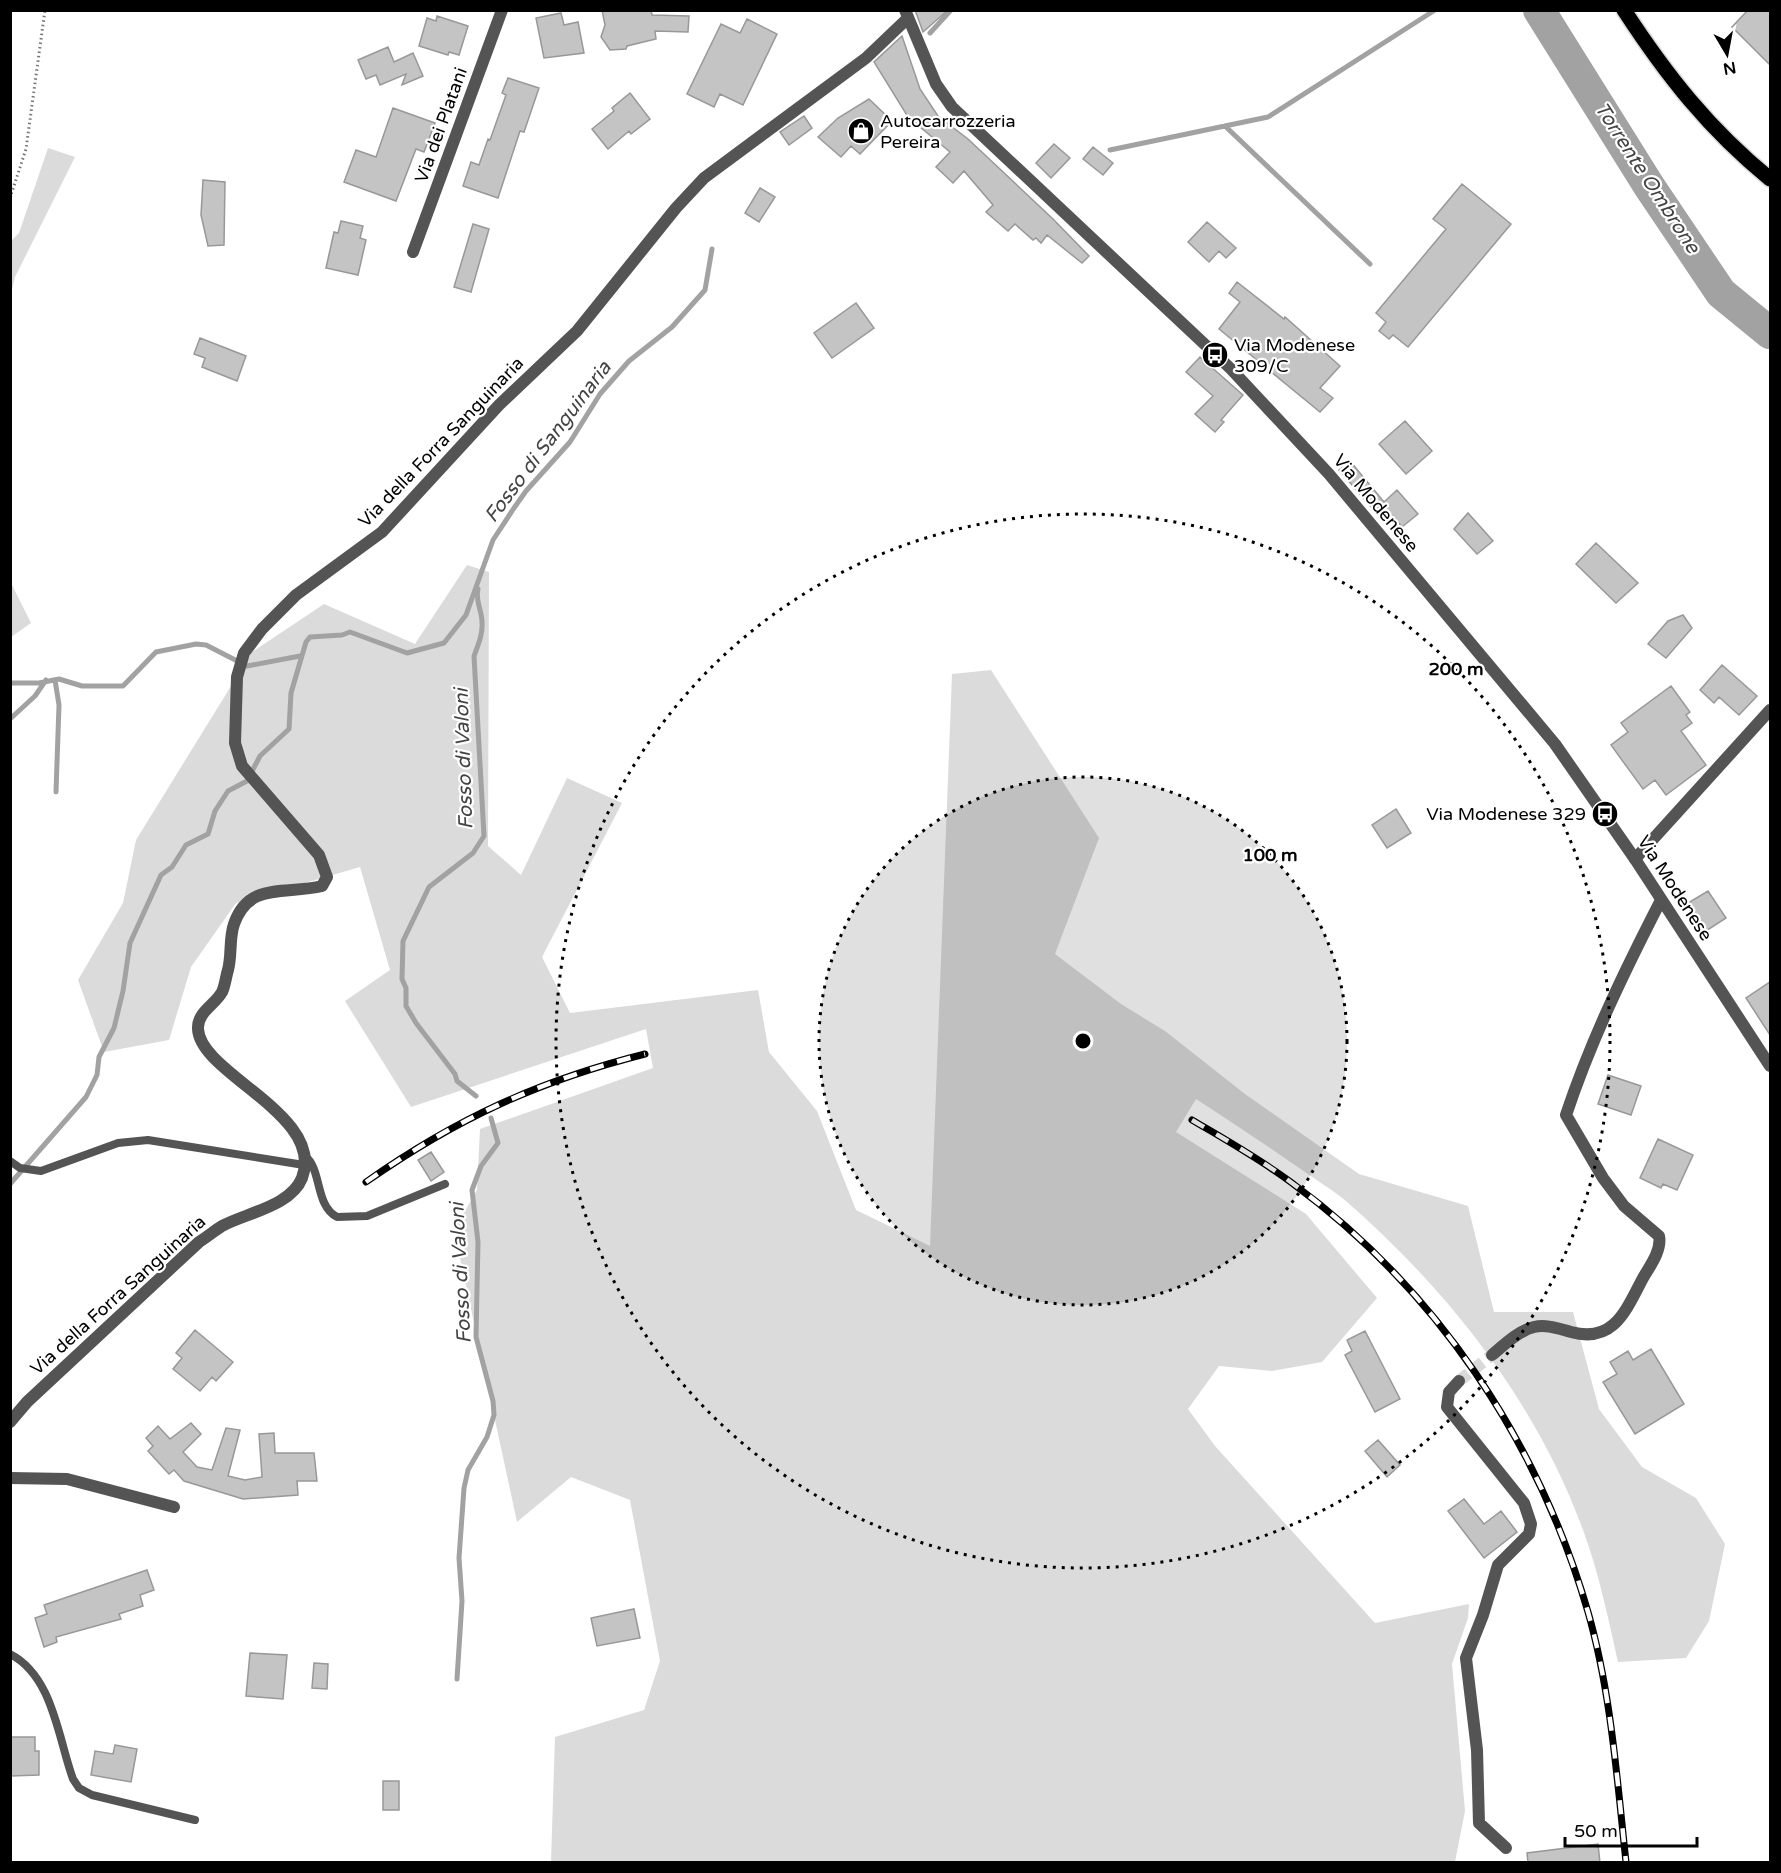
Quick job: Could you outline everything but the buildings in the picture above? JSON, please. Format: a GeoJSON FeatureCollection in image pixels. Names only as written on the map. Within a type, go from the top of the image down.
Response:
{"type":"FeatureCollection","features":[{"type":"Feature","properties":{"kind":"main road"},"geometry":{"type":"LineString","coordinates":[[1624,10],[1689,102],[1714,130],[1770,179]]}},
{"type":"Feature","properties":{"kind":"street","name":"Via dei Platani"},"geometry":{"type":"LineString","coordinates":[[413,252],[502,10]]}},
{"type":"Feature","properties":{"kind":"street","name":"Via Modenese"},"geometry":{"type":"LineString","coordinates":[[907,14],[936,84],[952,107],[1200,340],[1302,443],[1555,744],[1635,859],[1770,1066]]}},
{"type":"Feature","properties":{"kind":"street","name":"Via della Forra Sanguinaria"},"geometry":{"type":"LineString","coordinates":[[10,1422],[27,1402],[199,1242],[220,1227],[281,1200],[296,1190],[303,1176],[304,1160],[297,1134],[271,1107],[210,1053],[199,1036],[198,1026],[202,1015],[222,992],[229,964],[233,926],[244,904],[263,892],[303,891],[322,886],[327,877],[319,855],[242,766],[235,743],[237,677],[244,653],[262,629],[296,595],[382,532],[499,405],[576,331],[676,208],[704,178],[866,58],[907,14]]}},
{"type":"Feature","properties":{"kind":"street"},"geometry":{"type":"LineString","coordinates":[[1635,859],[1770,710]]}},
{"type":"Feature","properties":{"kind":"street"},"geometry":{"type":"LineString","coordinates":[[1492,1355],[1523,1331],[1533,1328],[1552,1327],[1582,1335],[1606,1331],[1614,1325],[1626,1309],[1659,1248],[1659,1236],[1624,1206],[1578,1138],[1566,1115],[1586,1056],[1611,999],[1661,900]]}},
{"type":"Feature","properties":{"kind":"street"},"geometry":{"type":"LineString","coordinates":[[1459,1381],[1449,1392],[1447,1407],[1524,1503],[1531,1524],[1529,1534],[1497,1565],[1484,1615],[1466,1658],[1477,1750],[1479,1823],[1506,1848]]}},
{"type":"Feature","properties":{"kind":"street"},"geometry":{"type":"LineString","coordinates":[[10,1478],[66,1479],[174,1507]]}},
{"type":"Feature","properties":{"kind":"lane"},"geometry":{"type":"LineString","coordinates":[[10,1161],[20,1168],[31,1171],[54,1168],[118,1143],[132,1140],[148,1140],[304,1160],[317,1177],[328,1208],[337,1217],[367,1216],[445,1184]]}},
{"type":"Feature","properties":{"kind":"lane"},"geometry":{"type":"LineString","coordinates":[[10,1654],[28,1667],[40,1683],[73,1779],[79,1788],[92,1795],[195,1820]]}},
{"type":"Feature","properties":{"kind":"path"},"geometry":{"type":"LineString","coordinates":[[10,198],[26,149],[45,10]]}},
{"type":"Feature","properties":{"kind":"shaded area"},"geometry":{"type":"Polygon","coordinates":[[[48,148],[75,157],[15,277],[11,293],[11,241],[19,233],[48,148]]]}},
{"type":"Feature","properties":{"kind":"shaded area"},"geometry":{"type":"Polygon","coordinates":[[[467,565],[489,572],[488,846],[521,875],[567,778],[622,803],[542,957],[570,1013],[758,990],[769,1052],[817,1111],[856,1210],[930,1246],[952,674],[991,670],[1099,838],[1055,954],[1121,1004],[1165,1031],[1245,1094],[1359,1174],[1468,1206],[1494,1312],[1573,1312],[1599,1409],[1642,1467],[1696,1498],[1725,1544],[1709,1621],[1686,1658],[1618,1662],[1594,1563],[1564,1483],[1515,1394],[1486,1351],[1420,1272],[1346,1201],[1196,1099],[1176,1132],[1306,1214],[1377,1298],[1322,1362],[1272,1371],[1219,1366],[1188,1409],[1215,1446],[1375,1623],[1469,1604],[1468,1618],[1452,1664],[1465,1811],[1455,1862],[551,1862],[555,1737],[644,1710],[660,1661],[630,1500],[571,1477],[517,1522],[454,1230],[477,1190],[480,1129],[653,1068],[646,1029],[411,1107],[345,1001],[390,970],[360,867],[236,903],[191,967],[169,1040],[104,1052],[78,980],[123,903],[136,840],[252,652],[324,604],[415,644],[467,565]]]}},
{"type":"Feature","properties":{"kind":"shaded area"},"geometry":{"type":"Polygon","coordinates":[[[10,581],[31,623],[11,637],[10,637],[10,581]]]}},
{"type":"Feature","properties":{"kind":"waterway","name":"Fosso di Sanguinaria"},"geometry":{"type":"LineString","coordinates":[[930,33],[951,10]]}},
{"type":"Feature","properties":{"kind":"waterway"},"geometry":{"type":"LineString","coordinates":[[1110,150],[1268,117],[1435,10]]}},
{"type":"Feature","properties":{"kind":"waterway","name":"Torrente Ombrone"},"geometry":{"type":"LineString","coordinates":[[1539,10],[1649,186],[1721,293],[1770,333]]}},
{"type":"Feature","properties":{"kind":"waterway"},"geometry":{"type":"LineString","coordinates":[[1225,126],[1370,264]]}},
{"type":"Feature","properties":{"kind":"waterway","name":"Fosso di Sanguinaria"},"geometry":{"type":"LineString","coordinates":[[10,1184],[86,1097],[97,1075],[99,1057],[114,1028],[123,991],[130,943],[161,875],[172,867],[186,845],[208,834],[215,811],[228,791],[247,781],[260,756],[289,729],[291,693],[306,642],[310,637],[342,635],[350,632],[407,653],[444,643],[466,615],[493,540],[514,508],[526,491],[570,442],[600,394],[629,361],[672,327],[705,290],[712,249]]}},
{"type":"Feature","properties":{"kind":"waterway","name":"Fosso di Valoni"},"geometry":{"type":"LineString","coordinates":[[476,1096],[457,1081],[455,1074],[416,1023],[406,1006],[406,988],[402,979],[403,941],[429,887],[473,853],[484,836],[474,656],[482,626],[477,597],[478,589]]}},
{"type":"Feature","properties":{"kind":"waterway"},"geometry":{"type":"LineString","coordinates":[[10,683],[39,683],[59,679],[82,686],[123,686],[156,652],[196,644],[206,645],[247,666],[300,656]]}},
{"type":"Feature","properties":{"kind":"waterway"},"geometry":{"type":"LineString","coordinates":[[10,719],[35,696],[46,680]]}},
{"type":"Feature","properties":{"kind":"waterway"},"geometry":{"type":"LineString","coordinates":[[55,680],[59,705],[56,792]]}},
{"type":"Feature","properties":{"kind":"waterway","name":"Fosso di Valoni"},"geometry":{"type":"LineString","coordinates":[[457,1679],[462,1601],[459,1558],[464,1488],[468,1470],[487,1437],[494,1415],[493,1401],[476,1337],[478,1242],[472,1190],[481,1166],[498,1143],[491,1118]]}},
{"type":"Feature","properties":{"kind":"tunnel"},"geometry":{"type":"LineString","coordinates":[[1459,1381],[1492,1355]]}},
{"type":"Feature","properties":{"kind":"railway"},"geometry":{"type":"LineString","coordinates":[[366,1182],[433,1139],[499,1104],[569,1077],[645,1054]]}},
{"type":"Feature","properties":{"kind":"railway"},"geometry":{"type":"LineString","coordinates":[[1192,1120],[1292,1183],[1344,1225],[1392,1271],[1436,1320],[1475,1373],[1510,1429],[1541,1487],[1567,1549],[1588,1612],[1608,1704],[1626,1862]]}},
{"type":"Feature","properties":{"kind":"place","name":"Autocarrozzeria Pereira"},"geometry":{"type":"Point","coordinates":[861,131]}},
{"type":"Feature","properties":{"kind":"place","name":"Via Modenese 309/C"},"geometry":{"type":"Point","coordinates":[1215,355]}},
{"type":"Feature","properties":{"kind":"place","name":"Via Modenese 329"},"geometry":{"type":"Point","coordinates":[1605,814]}}]}
